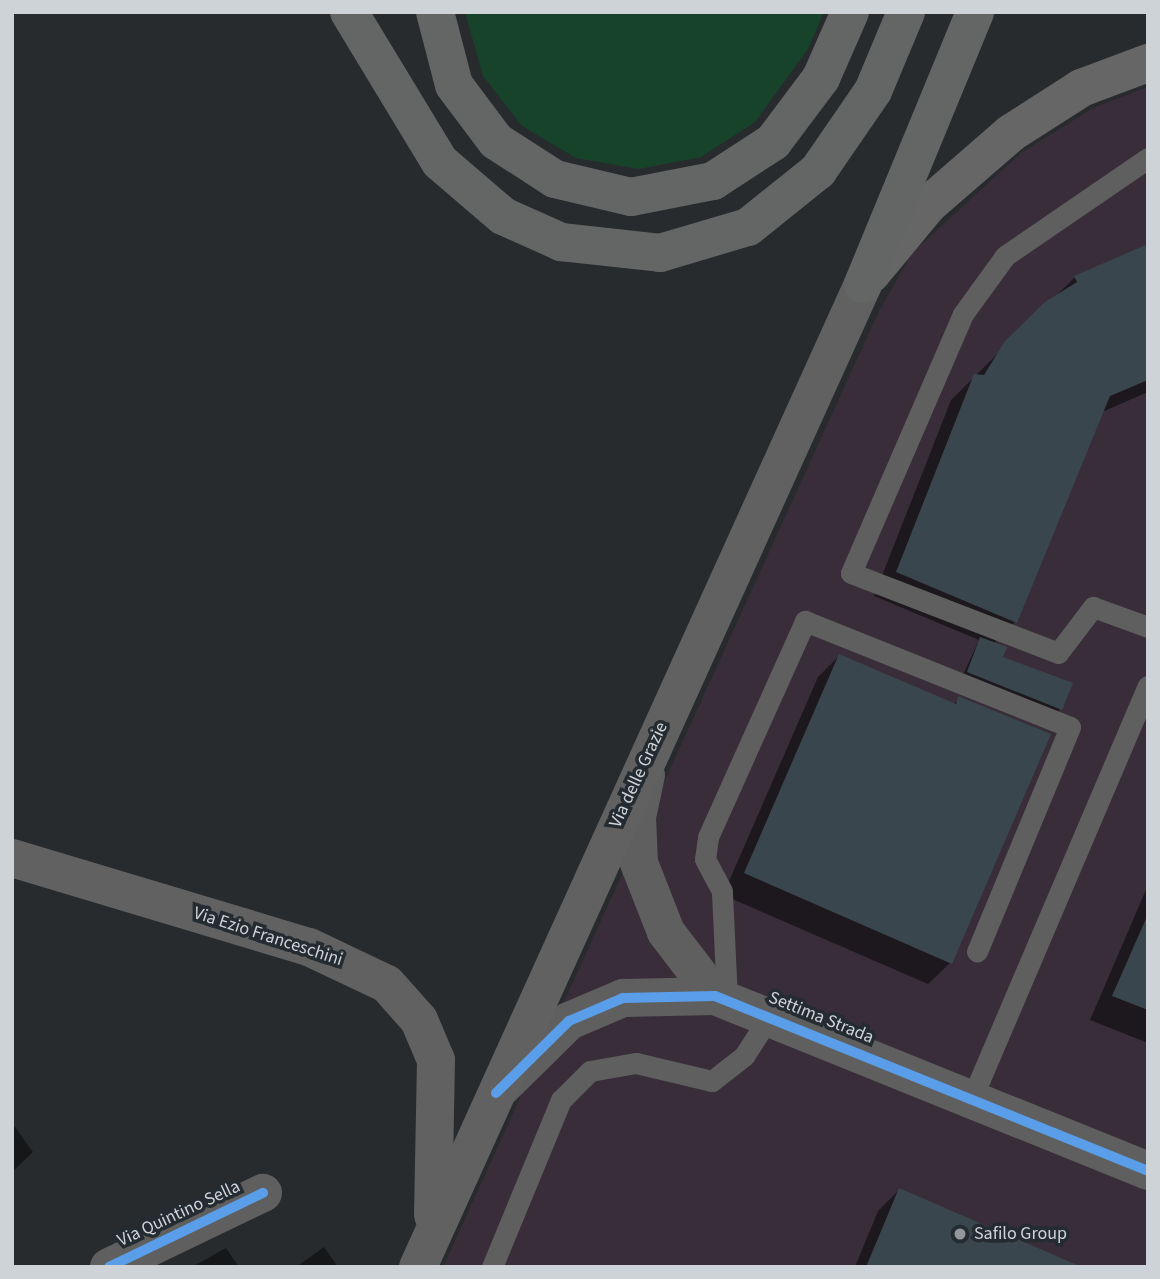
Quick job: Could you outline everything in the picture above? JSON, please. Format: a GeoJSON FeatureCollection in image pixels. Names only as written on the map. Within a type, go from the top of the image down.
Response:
{"type":"FeatureCollection","features":[{"type":"Feature","properties":{"kind":"highway"},"geometry":{"type":"LineString","coordinates":[[349,12],[440,162],[503,216],[561,242],[660,253],[748,228],[818,171],[873,91],[906,12]]}},
{"type":"Feature","properties":{"kind":"highway"},"geometry":{"type":"LineString","coordinates":[[435,12],[454,85],[482,127],[524,162],[580,188],[660,195],[744,164],[800,112],[850,12]]}},
{"type":"Feature","properties":{"kind":"highway"},"geometry":{"type":"LineString","coordinates":[[863,284],[975,12]]}},
{"type":"Feature","properties":{"kind":"highway"},"geometry":{"type":"LineString","coordinates":[[863,284],[928,205],[1011,133],[1081,88],[1148,63]]}},
{"type":"Feature","properties":{"kind":"main road","name":"Via delle Grazie"},"geometry":{"type":"LineString","coordinates":[[425,1251],[863,284]]}},
{"type":"Feature","properties":{"kind":"main road","name":"Via Ezio Franceschini"},"geometry":{"type":"LineString","coordinates":[[12,858],[309,947],[387,984],[419,1020],[436,1060],[425,1251]]}},
{"type":"Feature","properties":{"kind":"street"},"geometry":{"type":"LineString","coordinates":[[651,750],[637,817],[639,863],[666,932],[721,997]]}},
{"type":"Feature","properties":{"kind":"street","name":"Settima Strada"},"geometry":{"type":"LineString","coordinates":[[496,1093],[569,1021],[622,998],[721,997],[1148,1171]]}},
{"type":"Feature","properties":{"kind":"street","name":"Via Quintino Sella"},"geometry":{"type":"LineString","coordinates":[[109,1267],[264,1194]]}},
{"type":"Feature","properties":{"kind":"lane"},"geometry":{"type":"LineString","coordinates":[[1148,158],[1005,256],[963,314],[851,573],[1058,653],[1093,607],[1148,627]]}},
{"type":"Feature","properties":{"kind":"lane"},"geometry":{"type":"LineString","coordinates":[[721,997],[722,891],[705,859],[708,838],[805,621],[1070,727],[977,951]]}},
{"type":"Feature","properties":{"kind":"lane"},"geometry":{"type":"LineString","coordinates":[[972,1098],[1148,686]]}},
{"type":"Feature","properties":{"kind":"lane"},"geometry":{"type":"LineString","coordinates":[[492,1267],[561,1100],[590,1071],[636,1063],[712,1081],[744,1056],[770,1016]]}},
{"type":"Feature","properties":{"kind":"shaded area"},"geometry":{"type":"Polygon","coordinates":[[[1148,87],[1148,1267],[443,1267],[879,311],[912,253],[1021,153],[1093,108],[1148,87]]]}},
{"type":"Feature","properties":{"kind":"green space"},"geometry":{"type":"Polygon","coordinates":[[[465,12],[824,12],[808,49],[755,122],[701,157],[639,169],[576,158],[522,126],[483,76],[465,12]]]}},
{"type":"Feature","properties":{"kind":"building"},"geometry":{"type":"Polygon","coordinates":[[[1148,244],[1148,380],[1110,396],[1017,623],[896,572],[974,374],[984,375],[1005,341],[1045,302],[1077,282],[1074,276],[1148,244]]]}},
{"type":"Feature","properties":{"kind":"building"},"geometry":{"type":"Polygon","coordinates":[[[980,637],[1007,647],[1003,657],[1073,683],[1062,710],[967,672],[980,637]]]}},
{"type":"Feature","properties":{"kind":"building"},"geometry":{"type":"Polygon","coordinates":[[[839,654],[956,704],[958,696],[1051,734],[952,964],[744,873],[839,654]]]}},
{"type":"Feature","properties":{"kind":"building"},"geometry":{"type":"Polygon","coordinates":[[[1148,914],[1148,1010],[1112,996],[1148,914]]]}},
{"type":"Feature","properties":{"kind":"building","name":"Safilo Group"},"geometry":{"type":"Polygon","coordinates":[[[899,1188],[929,1201],[1082,1267],[866,1267],[899,1188]]]}},
{"type":"Feature","properties":{"kind":"cycle path"},"geometry":{"type":"LineString","coordinates":[[496,1093],[569,1021],[623,998],[715,996],[1148,1171]]}},
{"type":"Feature","properties":{"kind":"cycle path"},"geometry":{"type":"LineString","coordinates":[[109,1267],[263,1193]]}},
{"type":"Feature","properties":{"kind":"place","name":"Safilo Group"},"geometry":{"type":"Point","coordinates":[960,1234]}}]}
